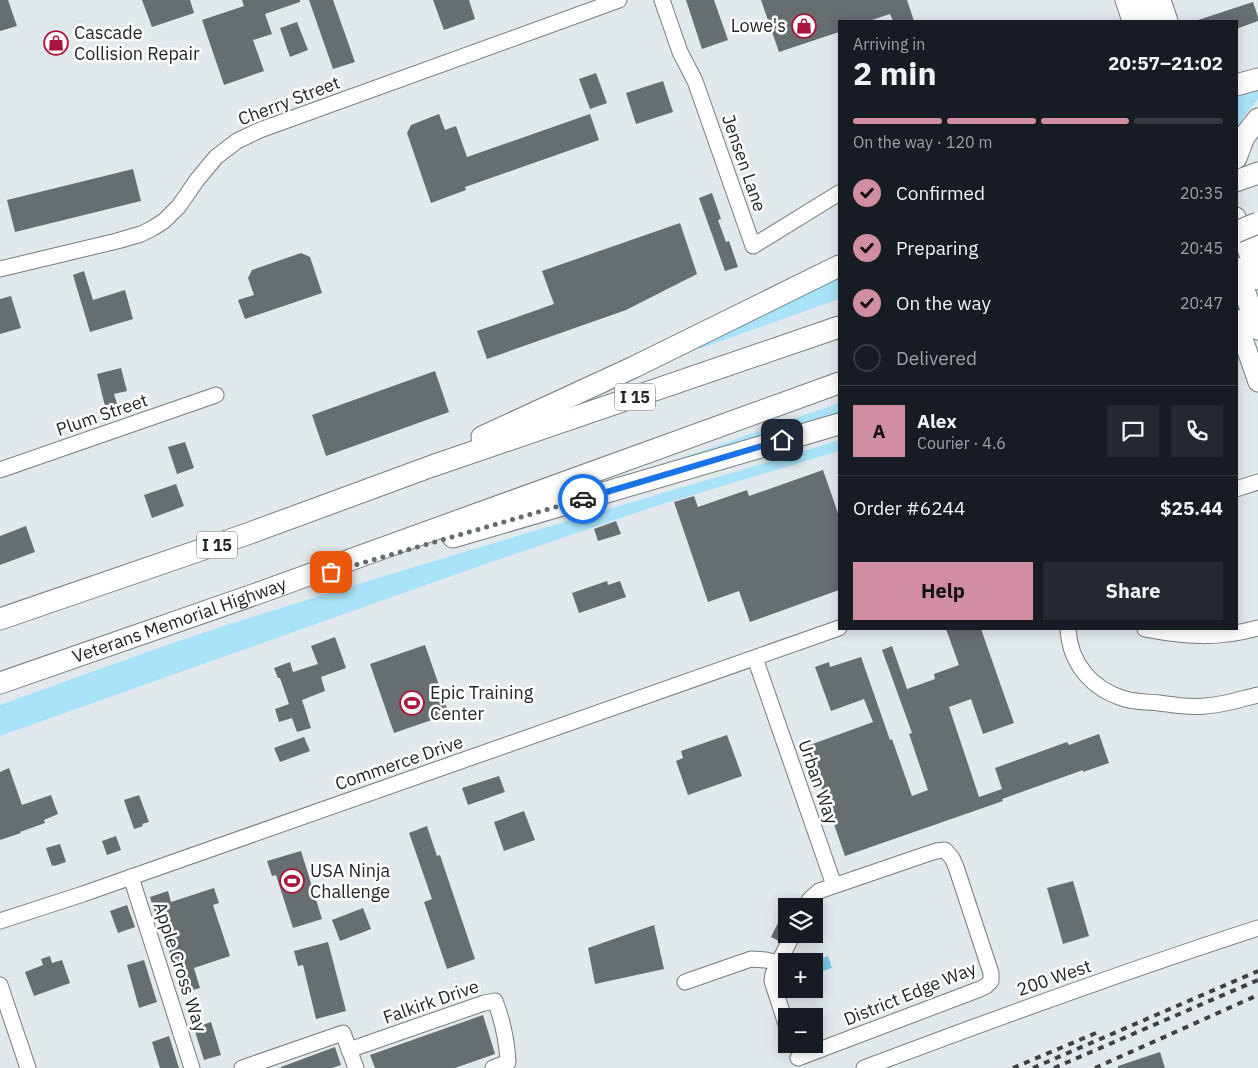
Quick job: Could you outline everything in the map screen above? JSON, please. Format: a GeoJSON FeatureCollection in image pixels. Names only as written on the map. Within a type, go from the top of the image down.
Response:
{"type":"FeatureCollection","features":[{"type":"Feature","properties":{"kind":"highway"},"geometry":{"type":"LineString","coordinates":[[1142,0],[1149,20]]}},
{"type":"Feature","properties":{"kind":"highway"},"geometry":{"type":"LineString","coordinates":[[1238,84],[1258,79]]}},
{"type":"Feature","properties":{"kind":"highway"},"geometry":{"type":"LineString","coordinates":[[1238,153],[1244,137],[1258,119]]}},
{"type":"Feature","properties":{"kind":"highway"},"geometry":{"type":"LineString","coordinates":[[1238,181],[1258,173]]}},
{"type":"Feature","properties":{"kind":"highway"},"geometry":{"type":"LineString","coordinates":[[432,466],[486,434],[634,367],[838,266]]}},
{"type":"Feature","properties":{"kind":"highway"},"geometry":{"type":"LineString","coordinates":[[1238,287],[1242,324]]}},
{"type":"Feature","properties":{"kind":"highway","name":"I 15"},"geometry":{"type":"LineString","coordinates":[[0,619],[250,533],[432,466],[838,327]]}},
{"type":"Feature","properties":{"kind":"highway","name":"Veterans Memorial Highway"},"geometry":{"type":"LineString","coordinates":[[0,683],[256,594],[838,383]]}},
{"type":"Feature","properties":{"kind":"highway"},"geometry":{"type":"LineString","coordinates":[[256,594],[838,424]]}},
{"type":"Feature","properties":{"kind":"main road"},"geometry":{"type":"LineString","coordinates":[[1125,0],[1132,20]]}},
{"type":"Feature","properties":{"kind":"main road"},"geometry":{"type":"LineString","coordinates":[[1161,0],[1168,20]]}},
{"type":"Feature","properties":{"kind":"main road"},"geometry":{"type":"LineString","coordinates":[[1245,231],[1258,280]]}},
{"type":"Feature","properties":{"kind":"main road"},"geometry":{"type":"LineString","coordinates":[[1242,324],[1258,382]]}},
{"type":"Feature","properties":{"kind":"street","name":"Cherry Street"},"geometry":{"type":"LineString","coordinates":[[0,269],[141,234],[164,221],[179,206],[216,157],[237,141],[260,130],[619,0]]}},
{"type":"Feature","properties":{"kind":"street","name":"Jensen Lane"},"geometry":{"type":"LineString","coordinates":[[662,0],[680,52],[695,81],[753,246],[838,194]]}},
{"type":"Feature","properties":{"kind":"street","name":"Plum Street"},"geometry":{"type":"LineString","coordinates":[[0,470],[216,395]]}},
{"type":"Feature","properties":{"kind":"street"},"geometry":{"type":"LineString","coordinates":[[1238,488],[1258,482]]}},
{"type":"Feature","properties":{"kind":"street","name":"Commerce Drive"},"geometry":{"type":"LineString","coordinates":[[0,921],[83,894],[838,628]]}},
{"type":"Feature","properties":{"kind":"street"},"geometry":{"type":"LineString","coordinates":[[1150,630],[1192,636],[1221,636],[1258,628]]}},
{"type":"Feature","properties":{"kind":"street"},"geometry":{"type":"LineString","coordinates":[[1068,630],[1072,652],[1082,670],[1100,687],[1125,699],[1184,706],[1204,706],[1222,704],[1258,695]]}},
{"type":"Feature","properties":{"kind":"street","name":"Urban Way"},"geometry":{"type":"LineString","coordinates":[[754,658],[834,885]]}},
{"type":"Feature","properties":{"kind":"street","name":"District Edge Way"},"geometry":{"type":"LineString","coordinates":[[798,1057],[980,989],[991,981],[990,966],[956,867],[946,850],[936,851],[834,885]]}},
{"type":"Feature","properties":{"kind":"street","name":"Apple Cross Way"},"geometry":{"type":"LineString","coordinates":[[131,877],[192,1068]]}},
{"type":"Feature","properties":{"kind":"street"},"geometry":{"type":"LineString","coordinates":[[811,898],[819,891],[834,885]]}},
{"type":"Feature","properties":{"kind":"street","name":"200 West"},"geometry":{"type":"LineString","coordinates":[[864,1068],[1023,1008],[1258,928]]}},
{"type":"Feature","properties":{"kind":"street"},"geometry":{"type":"LineString","coordinates":[[685,982],[751,959],[778,963],[772,981],[781,1008]]}},
{"type":"Feature","properties":{"kind":"street"},"geometry":{"type":"LineString","coordinates":[[0,985],[28,1068]]}},
{"type":"Feature","properties":{"kind":"street","name":"Falkirk Drive"},"geometry":{"type":"LineString","coordinates":[[350,1050],[484,1003],[495,1001],[508,1052],[508,1062],[493,1068]]}},
{"type":"Feature","properties":{"kind":"street"},"geometry":{"type":"LineString","coordinates":[[242,1068],[343,1033],[356,1068]]}},
{"type":"Feature","properties":{"kind":"shaded area"},"geometry":{"type":"Polygon","coordinates":[[[1258,87],[1258,99],[1238,127],[1238,94],[1258,87]]]}},
{"type":"Feature","properties":{"kind":"shaded area"},"geometry":{"type":"Polygon","coordinates":[[[838,277],[838,299],[699,349],[698,347],[838,277]]]}},
{"type":"Feature","properties":{"kind":"shaded area"},"geometry":{"type":"Polygon","coordinates":[[[838,403],[838,415],[657,466],[838,403]]]}},
{"type":"Feature","properties":{"kind":"shaded area"},"geometry":{"type":"Polygon","coordinates":[[[838,440],[838,451],[650,508],[474,568],[0,736],[0,705],[146,653],[233,623],[370,580],[838,440]]]}},
{"type":"Feature","properties":{"kind":"shaded area"},"geometry":{"type":"Polygon","coordinates":[[[828,956],[832,968],[823,971],[823,958],[828,956]]]}},
{"type":"Feature","properties":{"kind":"building"},"geometry":{"type":"Polygon","coordinates":[[[0,0],[8,0],[17,26],[0,31],[0,0]]]}},
{"type":"Feature","properties":{"kind":"building"},"geometry":{"type":"Polygon","coordinates":[[[142,0],[190,0],[194,13],[152,27],[142,0]]]}},
{"type":"Feature","properties":{"kind":"building"},"geometry":{"type":"Polygon","coordinates":[[[242,0],[300,0],[300,2],[265,14],[272,34],[253,40],[264,71],[224,85],[202,20],[244,6],[242,0]]]}},
{"type":"Feature","properties":{"kind":"building"},"geometry":{"type":"Polygon","coordinates":[[[309,0],[333,0],[355,62],[333,69],[309,0]]]}},
{"type":"Feature","properties":{"kind":"building"},"geometry":{"type":"Polygon","coordinates":[[[433,0],[469,0],[475,19],[444,30],[433,0]]]}},
{"type":"Feature","properties":{"kind":"building"},"geometry":{"type":"Polygon","coordinates":[[[686,0],[714,0],[728,40],[702,49],[686,0]]]}},
{"type":"Feature","properties":{"kind":"building","name":"Lowe's"},"geometry":{"type":"Polygon","coordinates":[[[761,0],[907,0],[914,20],[893,20],[890,14],[872,20],[838,20],[838,32],[779,52],[761,0]]]}},
{"type":"Feature","properties":{"kind":"building"},"geometry":{"type":"Polygon","coordinates":[[[1253,2],[1258,17],[1258,21],[1238,28],[1238,20],[1198,20],[1253,2]]]}},
{"type":"Feature","properties":{"kind":"building"},"geometry":{"type":"Polygon","coordinates":[[[297,22],[308,50],[290,57],[280,28],[297,22]]]}},
{"type":"Feature","properties":{"kind":"building"},"geometry":{"type":"Polygon","coordinates":[[[596,73],[607,103],[590,109],[579,79],[596,73]]]}},
{"type":"Feature","properties":{"kind":"building"},"geometry":{"type":"Polygon","coordinates":[[[663,81],[673,112],[636,124],[626,93],[663,81]]]}},
{"type":"Feature","properties":{"kind":"building"},"geometry":{"type":"Polygon","coordinates":[[[439,114],[445,130],[456,126],[467,157],[590,114],[599,140],[465,187],[466,190],[431,203],[407,133],[411,125],[439,114]]]}},
{"type":"Feature","properties":{"kind":"building"},"geometry":{"type":"Polygon","coordinates":[[[133,169],[141,201],[15,232],[7,200],[133,169]]]}},
{"type":"Feature","properties":{"kind":"building"},"geometry":{"type":"Polygon","coordinates":[[[712,193],[721,219],[718,220],[726,242],[729,241],[738,267],[725,271],[699,198],[712,193]]]}},
{"type":"Feature","properties":{"kind":"building"},"geometry":{"type":"Polygon","coordinates":[[[680,223],[697,274],[626,310],[487,359],[477,331],[554,304],[542,271],[680,223]]]}},
{"type":"Feature","properties":{"kind":"building"},"geometry":{"type":"Polygon","coordinates":[[[301,253],[310,257],[322,293],[245,319],[238,300],[254,295],[248,278],[252,270],[301,253]]]}},
{"type":"Feature","properties":{"kind":"building"},"geometry":{"type":"Polygon","coordinates":[[[84,271],[93,300],[125,290],[133,319],[90,332],[73,275],[84,271]]]}},
{"type":"Feature","properties":{"kind":"building"},"geometry":{"type":"Polygon","coordinates":[[[11,296],[21,328],[0,334],[0,299],[11,296]]]}},
{"type":"Feature","properties":{"kind":"building"},"geometry":{"type":"Polygon","coordinates":[[[121,368],[127,391],[114,394],[118,407],[106,410],[97,374],[121,368]]]}},
{"type":"Feature","properties":{"kind":"building"},"geometry":{"type":"Polygon","coordinates":[[[435,371],[449,412],[326,456],[312,415],[435,371]]]}},
{"type":"Feature","properties":{"kind":"building"},"geometry":{"type":"Polygon","coordinates":[[[185,442],[194,468],[177,474],[168,447],[185,442]]]}},
{"type":"Feature","properties":{"kind":"building"},"geometry":{"type":"Polygon","coordinates":[[[823,470],[838,513],[838,590],[750,622],[739,591],[708,602],[674,502],[694,496],[698,507],[747,490],[749,496],[823,470]]]}},
{"type":"Feature","properties":{"kind":"building"},"geometry":{"type":"Polygon","coordinates":[[[176,484],[184,506],[152,518],[144,495],[176,484]]]}},
{"type":"Feature","properties":{"kind":"building"},"geometry":{"type":"Polygon","coordinates":[[[616,521],[621,534],[598,541],[594,529],[616,521]]]}},
{"type":"Feature","properties":{"kind":"building"},"geometry":{"type":"Polygon","coordinates":[[[26,526],[35,552],[0,565],[0,536],[26,526]]]}},
{"type":"Feature","properties":{"kind":"building"},"geometry":{"type":"Polygon","coordinates":[[[607,581],[608,585],[620,581],[626,597],[579,613],[572,593],[607,581]]]}},
{"type":"Feature","properties":{"kind":"building"},"geometry":{"type":"Polygon","coordinates":[[[946,630],[981,630],[1014,723],[983,734],[971,699],[949,707],[979,797],[1002,789],[995,768],[1067,742],[1069,745],[1099,734],[1109,763],[1083,772],[1083,770],[1002,799],[1003,801],[845,856],[807,746],[873,722],[864,699],[831,711],[815,667],[829,662],[830,667],[861,657],[912,796],[928,790],[909,734],[912,733],[882,650],[892,646],[907,689],[935,679],[934,674],[959,665],[946,630]]]}},
{"type":"Feature","properties":{"kind":"building"},"geometry":{"type":"Polygon","coordinates":[[[335,637],[346,668],[321,677],[325,691],[302,700],[311,728],[297,732],[292,718],[279,722],[275,709],[289,704],[280,678],[278,678],[274,668],[290,662],[293,672],[318,664],[311,646],[335,637]]]}},
{"type":"Feature","properties":{"kind":"building"},"geometry":{"type":"Polygon","coordinates":[[[425,645],[449,714],[394,733],[370,664],[425,645]]]}},
{"type":"Feature","properties":{"kind":"building"},"geometry":{"type":"Polygon","coordinates":[[[727,735],[742,776],[688,795],[676,761],[683,758],[681,751],[727,735]]]}},
{"type":"Feature","properties":{"kind":"building"},"geometry":{"type":"Polygon","coordinates":[[[304,737],[310,751],[280,762],[274,748],[304,737]]]}},
{"type":"Feature","properties":{"kind":"building"},"geometry":{"type":"Polygon","coordinates":[[[9,768],[22,805],[51,795],[58,814],[44,820],[45,823],[0,840],[0,772],[9,768]]]}},
{"type":"Feature","properties":{"kind":"building"},"geometry":{"type":"Polygon","coordinates":[[[499,776],[505,792],[468,805],[462,788],[499,776]]]}},
{"type":"Feature","properties":{"kind":"building"},"geometry":{"type":"Polygon","coordinates":[[[139,795],[149,822],[134,829],[124,800],[139,795]]]}},
{"type":"Feature","properties":{"kind":"building"},"geometry":{"type":"Polygon","coordinates":[[[524,811],[535,840],[504,851],[494,822],[524,811]]]}},
{"type":"Feature","properties":{"kind":"building"},"geometry":{"type":"Polygon","coordinates":[[[427,826],[437,856],[440,855],[475,959],[447,969],[424,902],[432,899],[409,833],[427,826]]]}},
{"type":"Feature","properties":{"kind":"building"},"geometry":{"type":"Polygon","coordinates":[[[116,836],[121,850],[107,855],[102,841],[116,836]]]}},
{"type":"Feature","properties":{"kind":"building"},"geometry":{"type":"Polygon","coordinates":[[[60,844],[66,862],[52,866],[46,848],[60,844]]]}},
{"type":"Feature","properties":{"kind":"building"},"geometry":{"type":"Polygon","coordinates":[[[301,851],[322,919],[293,928],[276,875],[272,876],[267,861],[301,851]]]}},
{"type":"Feature","properties":{"kind":"building"},"geometry":{"type":"Polygon","coordinates":[[[1073,881],[1089,936],[1063,944],[1047,888],[1073,881]]]}},
{"type":"Feature","properties":{"kind":"building"},"geometry":{"type":"Polygon","coordinates":[[[214,888],[219,903],[213,905],[230,956],[194,968],[200,988],[182,993],[161,918],[157,919],[150,897],[168,891],[171,902],[214,888]]]}},
{"type":"Feature","properties":{"kind":"building"},"geometry":{"type":"Polygon","coordinates":[[[127,905],[135,927],[118,933],[110,911],[127,905]]]}},
{"type":"Feature","properties":{"kind":"building"},"geometry":{"type":"Polygon","coordinates":[[[363,908],[371,929],[340,941],[332,920],[363,908]]]}},
{"type":"Feature","properties":{"kind":"building"},"geometry":{"type":"Polygon","coordinates":[[[778,923],[778,940],[771,937],[778,923]]]}},
{"type":"Feature","properties":{"kind":"building"},"geometry":{"type":"Polygon","coordinates":[[[654,925],[664,969],[595,984],[588,948],[654,925]]]}},
{"type":"Feature","properties":{"kind":"building"},"geometry":{"type":"Polygon","coordinates":[[[328,942],[346,1011],[316,1019],[303,965],[298,966],[294,951],[328,942]]]}},
{"type":"Feature","properties":{"kind":"building"},"geometry":{"type":"Polygon","coordinates":[[[50,956],[52,963],[62,960],[70,983],[34,996],[25,972],[43,965],[41,959],[50,956]]]}},
{"type":"Feature","properties":{"kind":"building"},"geometry":{"type":"Polygon","coordinates":[[[144,960],[157,1002],[139,1008],[127,965],[144,960]]]}},
{"type":"Feature","properties":{"kind":"building"},"geometry":{"type":"Polygon","coordinates":[[[483,1015],[495,1054],[455,1068],[375,1068],[370,1055],[483,1015]]]}},
{"type":"Feature","properties":{"kind":"building"},"geometry":{"type":"Polygon","coordinates":[[[211,1022],[221,1055],[204,1060],[194,1028],[211,1022]]]}},
{"type":"Feature","properties":{"kind":"building"},"geometry":{"type":"Polygon","coordinates":[[[169,1036],[179,1068],[160,1068],[152,1042],[169,1036]]]}},
{"type":"Feature","properties":{"kind":"building"},"geometry":{"type":"Polygon","coordinates":[[[335,1047],[341,1065],[332,1068],[281,1068],[281,1067],[335,1047]]]}},
{"type":"Feature","properties":{"kind":"building"},"geometry":{"type":"Polygon","coordinates":[[[1160,1052],[1165,1068],[1118,1068],[1118,1066],[1160,1052]]]}},
{"type":"Feature","properties":{"kind":"railway"},"geometry":{"type":"LineString","coordinates":[[1033,1068],[1258,971]]}},
{"type":"Feature","properties":{"kind":"railway"},"geometry":{"type":"LineString","coordinates":[[1054,1068],[1258,980]]}},
{"type":"Feature","properties":{"kind":"railway"},"geometry":{"type":"LineString","coordinates":[[1095,1068],[1258,995]]}},
{"type":"Feature","properties":{"kind":"railway"},"geometry":{"type":"LineString","coordinates":[[1013,1068],[1096,1033]]}},
{"type":"Feature","properties":{"kind":"way so far"},"geometry":{"type":"LineString","coordinates":[[331,572],[583,499]]}},
{"type":"Feature","properties":{"kind":"place","name":"Lowe's"},"geometry":{"type":"Point","coordinates":[804,26]}},
{"type":"Feature","properties":{"kind":"place","name":"Cascade Collision Repair"},"geometry":{"type":"Point","coordinates":[56,43]}},
{"type":"Feature","properties":{"kind":"place","name":"Epic Training Center"},"geometry":{"type":"Point","coordinates":[412,703]}},
{"type":"Feature","properties":{"kind":"place","name":"USA Ninja Challenge"},"geometry":{"type":"Point","coordinates":[292,881]}},
{"type":"Feature","properties":{"kind":"route"},"geometry":{"type":"LineString","coordinates":[[583,499],[782,440]]}}]}
